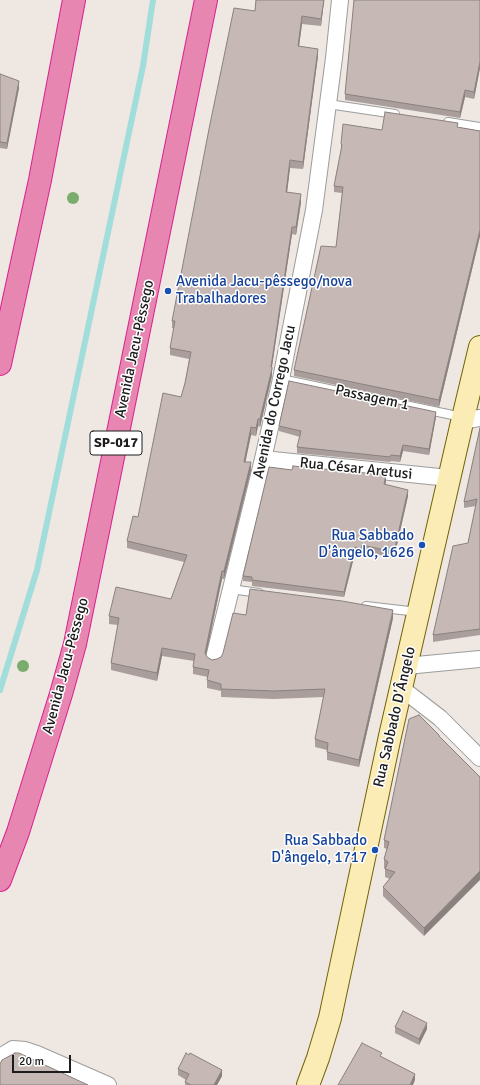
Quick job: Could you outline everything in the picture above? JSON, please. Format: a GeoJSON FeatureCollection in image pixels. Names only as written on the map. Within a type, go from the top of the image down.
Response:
{"type":"FeatureCollection","features":[{"type":"Feature","properties":{"kind":"highway"},"geometry":{"type":"LineString","coordinates":[[0,364],[40,180],[74,0]]}},
{"type":"Feature","properties":{"kind":"highway","name":"Avenida Jacu-Pêssego"},"geometry":{"type":"LineString","coordinates":[[0,880],[23,817],[75,644],[206,0]]}},
{"type":"Feature","properties":{"kind":"street","name":"Avenida do Corrego Jacu"},"geometry":{"type":"LineString","coordinates":[[214,658],[281,379],[314,210],[340,0]]}},
{"type":"Feature","properties":{"kind":"street","name":"Rua Sabbado D'Ângelo"},"geometry":{"type":"LineString","coordinates":[[308,1085],[330,1018],[401,688],[449,478],[468,419],[480,348]]}},
{"type":"Feature","properties":{"kind":"street","name":"Rua César Aretusi"},"geometry":{"type":"LineString","coordinates":[[263,459],[449,478]]}},
{"type":"Feature","properties":{"kind":"street"},"geometry":{"type":"LineString","coordinates":[[406,666],[480,659]]}},
{"type":"Feature","properties":{"kind":"street"},"geometry":{"type":"LineString","coordinates":[[401,688],[440,718],[480,758]]}},
{"type":"Feature","properties":{"kind":"street"},"geometry":{"type":"LineString","coordinates":[[0,1057],[13,1049],[25,1050],[108,1085]]}},
{"type":"Feature","properties":{"kind":"lane"},"geometry":{"type":"LineString","coordinates":[[328,104],[404,115]]}},
{"type":"Feature","properties":{"kind":"lane"},"geometry":{"type":"LineString","coordinates":[[442,121],[480,127]]}},
{"type":"Feature","properties":{"kind":"lane","name":"Passagem 1"},"geometry":{"type":"LineString","coordinates":[[281,379],[468,419]]}},
{"type":"Feature","properties":{"kind":"lane"},"geometry":{"type":"LineString","coordinates":[[231,589],[270,594]]}},
{"type":"Feature","properties":{"kind":"lane"},"geometry":{"type":"LineString","coordinates":[[356,604],[419,612]]}},
{"type":"Feature","properties":{"kind":"building"},"geometry":{"type":"Polygon","coordinates":[[[256,0],[324,0],[321,19],[302,16],[298,46],[318,49],[303,162],[290,160],[286,192],[301,194],[296,227],[292,227],[271,367],[272,369],[260,419],[258,419],[256,428],[251,427],[244,462],[251,462],[224,571],[222,571],[205,653],[207,657],[212,660],[221,657],[233,613],[246,615],[250,589],[342,601],[393,610],[359,760],[327,752],[328,743],[315,739],[325,689],[274,691],[221,689],[221,684],[207,680],[209,670],[193,667],[195,654],[162,648],[157,673],[111,663],[119,618],[109,616],[116,587],[171,599],[187,555],[127,541],[133,516],[138,517],[163,393],[181,397],[185,383],[191,352],[170,348],[175,321],[172,321],[234,8],[255,11],[256,0]]]}},
{"type":"Feature","properties":{"kind":"building"},"geometry":{"type":"Polygon","coordinates":[[[354,0],[480,0],[480,62],[474,92],[465,90],[460,112],[345,94],[354,0]]]}},
{"type":"Feature","properties":{"kind":"building"},"geometry":{"type":"Polygon","coordinates":[[[0,74],[19,81],[7,143],[0,142],[0,74]]]}},
{"type":"Feature","properties":{"kind":"building"},"geometry":{"type":"Polygon","coordinates":[[[385,112],[458,123],[457,127],[480,131],[480,230],[439,400],[294,370],[321,246],[336,247],[343,187],[334,186],[342,145],[343,124],[382,130],[385,112]]]}},
{"type":"Feature","properties":{"kind":"building"},"geometry":{"type":"Polygon","coordinates":[[[289,381],[436,412],[429,449],[403,445],[400,456],[391,455],[390,457],[297,447],[301,431],[279,426],[289,381]]]}},
{"type":"Feature","properties":{"kind":"building"},"geometry":{"type":"Polygon","coordinates":[[[480,428],[480,629],[433,635],[453,546],[468,543],[477,499],[464,502],[480,428]]]}},
{"type":"Feature","properties":{"kind":"building"},"geometry":{"type":"Polygon","coordinates":[[[293,466],[386,475],[384,484],[408,490],[394,552],[362,545],[361,549],[355,547],[344,592],[252,580],[252,577],[243,576],[269,467],[292,470],[293,466]]]}},
{"type":"Feature","properties":{"kind":"building"},"geometry":{"type":"Polygon","coordinates":[[[419,715],[480,777],[480,871],[424,928],[383,887],[395,872],[385,869],[388,862],[384,859],[389,842],[384,840],[409,719],[419,715]]]}},
{"type":"Feature","properties":{"kind":"building"},"geometry":{"type":"Polygon","coordinates":[[[403,1011],[427,1023],[419,1039],[395,1027],[403,1011]]]}},
{"type":"Feature","properties":{"kind":"building"},"geometry":{"type":"Polygon","coordinates":[[[362,1043],[382,1053],[380,1056],[415,1074],[410,1085],[338,1085],[362,1043]]]}},
{"type":"Feature","properties":{"kind":"building"},"geometry":{"type":"Polygon","coordinates":[[[15,1053],[19,1053],[88,1085],[0,1085],[0,1064],[2,1060],[15,1053]]]}},
{"type":"Feature","properties":{"kind":"building"},"geometry":{"type":"Polygon","coordinates":[[[186,1053],[189,1055],[190,1053],[222,1070],[214,1085],[191,1085],[185,1082],[189,1074],[178,1069],[186,1053]]]}},
{"type":"Feature","properties":{"kind":"waterway"},"geometry":{"type":"LineString","coordinates":[[0,690],[37,570],[143,66],[153,0]]}},
{"type":"Feature","properties":{"kind":"place","name":"Avenida Jacu-pêssego/nova Trabalhadores"},"geometry":{"type":"Point","coordinates":[168,291]}},
{"type":"Feature","properties":{"kind":"place","name":"Rua Sabbado D'ângelo, 1626"},"geometry":{"type":"Point","coordinates":[422,545]}},
{"type":"Feature","properties":{"kind":"place","name":"Rua Sabbado D'ângelo, 1717"},"geometry":{"type":"Point","coordinates":[375,850]}}]}
